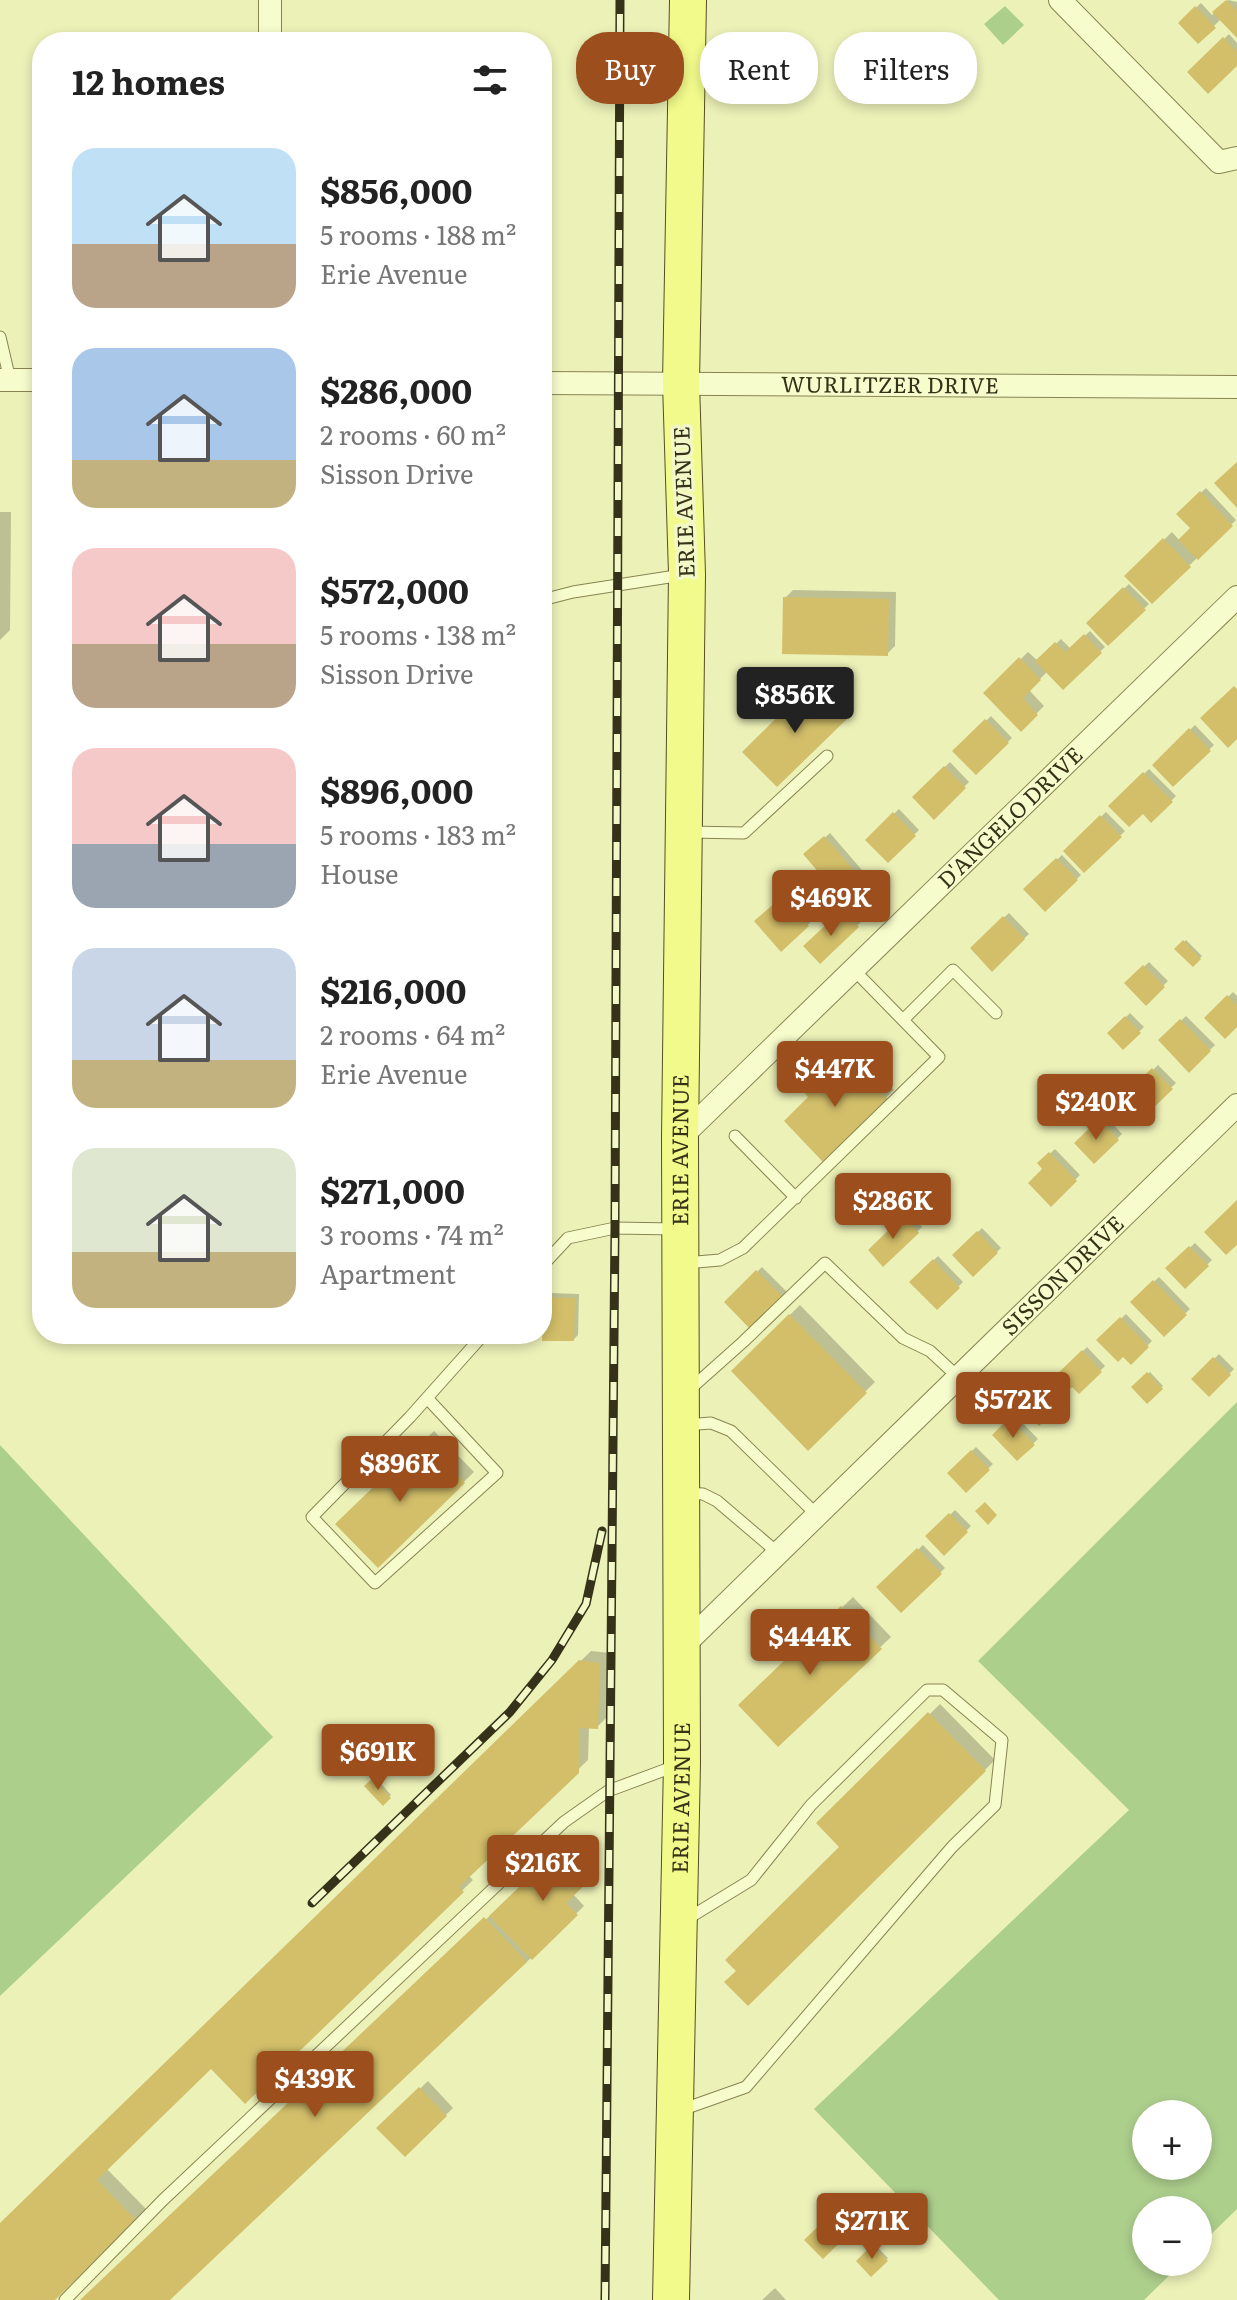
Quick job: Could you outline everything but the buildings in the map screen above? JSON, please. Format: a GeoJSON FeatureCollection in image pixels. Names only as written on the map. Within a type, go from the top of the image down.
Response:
{"type":"FeatureCollection","features":[{"type":"Feature","properties":{"kind":"main road","name":"ERIE AVENUE"},"geometry":{"type":"LineString","coordinates":[[671,2300],[682,1763],[680,1138],[687,574],[681,383],[688,0]]}},
{"type":"Feature","properties":{"kind":"street"},"geometry":{"type":"LineString","coordinates":[[270,0],[270,32]]}},
{"type":"Feature","properties":{"kind":"street"},"geometry":{"type":"LineString","coordinates":[[1060,0],[1219,162],[1237,158]]}},
{"type":"Feature","properties":{"kind":"street"},"geometry":{"type":"LineString","coordinates":[[5,380],[32,380]]}},
{"type":"Feature","properties":{"kind":"street","name":"WURLITZER DRIVE"},"geometry":{"type":"LineString","coordinates":[[552,383],[1237,387]]}},
{"type":"Feature","properties":{"kind":"street","name":"D'ANGELO DRIVE"},"geometry":{"type":"LineString","coordinates":[[680,1138],[1237,597]]}},
{"type":"Feature","properties":{"kind":"street","name":"SISSON DRIVE"},"geometry":{"type":"LineString","coordinates":[[682,1647],[1237,1105]]}},
{"type":"Feature","properties":{"kind":"lane"},"geometry":{"type":"LineString","coordinates":[[0,337],[5,380]]}},
{"type":"Feature","properties":{"kind":"lane"},"geometry":{"type":"LineString","coordinates":[[552,597],[687,574]]}},
{"type":"Feature","properties":{"kind":"lane"},"geometry":{"type":"LineString","coordinates":[[684,832],[744,833],[827,756]]}},
{"type":"Feature","properties":{"kind":"lane"},"geometry":{"type":"LineString","coordinates":[[552,1255],[568,1238],[615,1228],[720,1260],[743,1248],[796,1198],[939,1057],[853,969]]}},
{"type":"Feature","properties":{"kind":"lane"},"geometry":{"type":"LineString","coordinates":[[903,1020],[953,970],[996,1013]]}},
{"type":"Feature","properties":{"kind":"lane"},"geometry":{"type":"LineString","coordinates":[[735,1136],[796,1198]]}},
{"type":"Feature","properties":{"kind":"lane"},"geometry":{"type":"LineString","coordinates":[[817,1515],[731,1431],[681,1411],[743,1342],[825,1263],[903,1338],[930,1351],[958,1377]]}},
{"type":"Feature","properties":{"kind":"lane"},"geometry":{"type":"LineString","coordinates":[[427,1398],[497,1473],[375,1583],[312,1517],[475,1344]]}},
{"type":"Feature","properties":{"kind":"lane"},"geometry":{"type":"LineString","coordinates":[[681,1493],[703,1494],[717,1501],[778,1553]]}},
{"type":"Feature","properties":{"kind":"lane"},"geometry":{"type":"LineString","coordinates":[[677,2111],[746,2087],[952,1847],[995,1805],[1002,1740],[943,1690],[927,1690],[811,1805],[751,1880],[680,1924]]}},
{"type":"Feature","properties":{"kind":"lane"},"geometry":{"type":"LineString","coordinates":[[65,2300],[163,2200],[564,1822],[608,1791],[682,1763]]}},
{"type":"Feature","properties":{"kind":"green space"},"geometry":{"type":"Polygon","coordinates":[[[1005,6],[1024,25],[1003,45],[984,24],[1005,6]]]}},
{"type":"Feature","properties":{"kind":"green space"},"geometry":{"type":"Polygon","coordinates":[[[1237,1402],[1237,2209],[1212,2233],[1212,2196],[1132,2196],[1132,2276],[1169,2276],[1144,2300],[999,2300],[814,2109],[1129,1810],[978,1661],[1237,1402]]]}},
{"type":"Feature","properties":{"kind":"green space"},"geometry":{"type":"Polygon","coordinates":[[[0,1445],[273,1737],[0,1996],[0,1445]]]}},
{"type":"Feature","properties":{"kind":"railway"},"geometry":{"type":"LineString","coordinates":[[605,2300],[615,1228],[620,0]]}},
{"type":"Feature","properties":{"kind":"railway"},"geometry":{"type":"LineString","coordinates":[[312,1903],[510,1712],[552,1660],[586,1604],[602,1531]]}}]}
